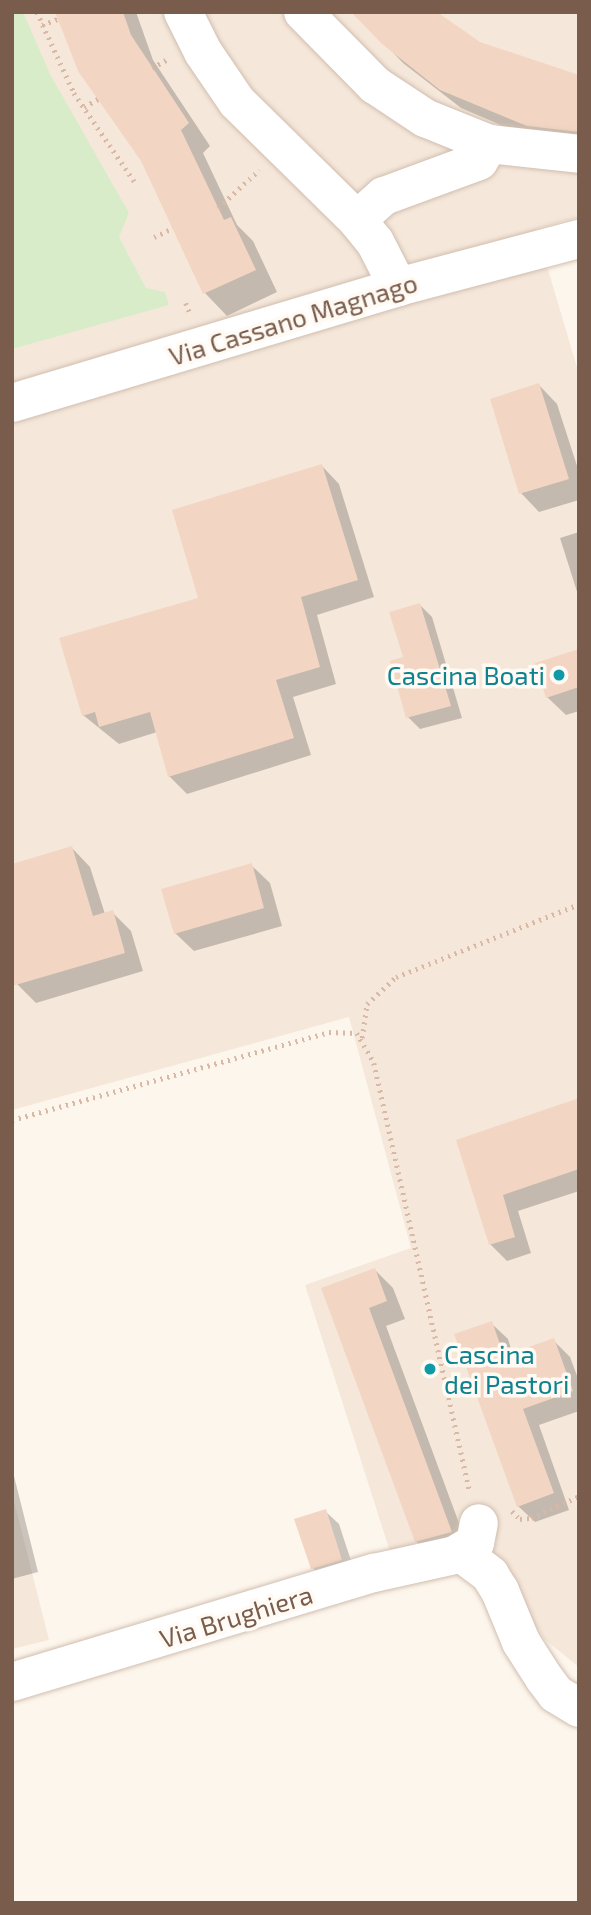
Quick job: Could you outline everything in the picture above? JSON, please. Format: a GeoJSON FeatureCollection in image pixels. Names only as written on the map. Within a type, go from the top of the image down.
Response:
{"type":"FeatureCollection","features":[{"type":"Feature","properties":{"kind":"street"},"geometry":{"type":"LineString","coordinates":[[183,12],[208,61],[237,102],[357,220],[375,242],[398,287]]}},
{"type":"Feature","properties":{"kind":"street"},"geometry":{"type":"LineString","coordinates":[[303,12],[375,85],[425,118],[489,144],[579,154]]}},
{"type":"Feature","properties":{"kind":"street"},"geometry":{"type":"LineString","coordinates":[[357,220],[384,197],[474,165],[484,158],[489,144]]}},
{"type":"Feature","properties":{"kind":"street","name":"Via Cassano Magnago"},"geometry":{"type":"LineString","coordinates":[[12,403],[398,287],[578,240]]}},
{"type":"Feature","properties":{"kind":"street"},"geometry":{"type":"LineString","coordinates":[[471,1527],[521,1642],[556,1694],[579,1708]]}},
{"type":"Feature","properties":{"kind":"street","name":"Via Brughiera"},"geometry":{"type":"LineString","coordinates":[[12,1682],[471,1527]]}},
{"type":"Feature","properties":{"kind":"path"},"geometry":{"type":"LineString","coordinates":[[37,12],[84,107],[134,181]]}},
{"type":"Feature","properties":{"kind":"path"},"geometry":{"type":"LineString","coordinates":[[42,25],[58,19]]}},
{"type":"Feature","properties":{"kind":"path"},"geometry":{"type":"LineString","coordinates":[[152,68],[170,58]]}},
{"type":"Feature","properties":{"kind":"path"},"geometry":{"type":"LineString","coordinates":[[84,107],[98,99]]}},
{"type":"Feature","properties":{"kind":"path"},"geometry":{"type":"LineString","coordinates":[[218,208],[260,169]]}},
{"type":"Feature","properties":{"kind":"path"},"geometry":{"type":"LineString","coordinates":[[154,237],[173,228]]}},
{"type":"Feature","properties":{"kind":"path"},"geometry":{"type":"LineString","coordinates":[[186,303],[189,310]]}},
{"type":"Feature","properties":{"kind":"path"},"geometry":{"type":"LineString","coordinates":[[579,904],[396,977],[367,1004],[362,1038],[374,1063],[471,1527],[510,1509],[520,1519],[579,1496]]}},
{"type":"Feature","properties":{"kind":"path"},"geometry":{"type":"LineString","coordinates":[[12,1120],[329,1032],[346,1030],[362,1038]]}},
{"type":"Feature","properties":{"kind":"shaded area"},"geometry":{"type":"Polygon","coordinates":[[[12,12],[579,12],[579,217],[536,229],[579,374],[579,1667],[544,1639],[487,1548],[393,1561],[305,1285],[411,1248],[349,1017],[12,1110],[12,12]]]}},
{"type":"Feature","properties":{"kind":"shaded area"},"geometry":{"type":"Polygon","coordinates":[[[12,1493],[49,1640],[12,1649],[12,1493]]]}},
{"type":"Feature","properties":{"kind":"green space"},"geometry":{"type":"Polygon","coordinates":[[[12,12],[23,12],[50,74],[129,213],[119,237],[146,288],[165,292],[169,305],[12,349],[12,12]]]}},
{"type":"Feature","properties":{"kind":"building"},"geometry":{"type":"Polygon","coordinates":[[[55,12],[123,12],[131,35],[189,123],[181,130],[224,220],[231,217],[256,270],[203,294],[141,161],[78,71],[55,12]]]}},
{"type":"Feature","properties":{"kind":"building"},"geometry":{"type":"Polygon","coordinates":[[[351,12],[437,12],[480,42],[579,75],[579,132],[527,126],[440,90],[382,44],[351,12]]]}},
{"type":"Feature","properties":{"kind":"building"},"geometry":{"type":"Polygon","coordinates":[[[539,383],[569,479],[519,494],[490,399],[539,383]]]}},
{"type":"Feature","properties":{"kind":"building"},"geometry":{"type":"Polygon","coordinates":[[[322,464],[358,580],[301,597],[320,667],[276,680],[294,738],[168,777],[150,712],[99,727],[95,712],[82,716],[59,638],[198,598],[172,510],[322,464]]]}},
{"type":"Feature","properties":{"kind":"building"},"geometry":{"type":"Polygon","coordinates":[[[420,603],[451,706],[406,718],[390,661],[403,657],[389,612],[420,603]]]}},
{"type":"Feature","properties":{"kind":"building","name":"Cascina Boati"},"geometry":{"type":"Polygon","coordinates":[[[579,649],[579,687],[546,698],[535,663],[579,649]]]}},
{"type":"Feature","properties":{"kind":"building"},"geometry":{"type":"Polygon","coordinates":[[[72,846],[93,916],[113,910],[125,953],[12,986],[12,864],[72,846]]]}},
{"type":"Feature","properties":{"kind":"building"},"geometry":{"type":"Polygon","coordinates":[[[252,863],[264,908],[174,934],[161,889],[252,863]]]}},
{"type":"Feature","properties":{"kind":"building"},"geometry":{"type":"Polygon","coordinates":[[[579,1098],[579,1169],[503,1195],[515,1237],[489,1245],[456,1140],[579,1098]]]}},
{"type":"Feature","properties":{"kind":"building"},"geometry":{"type":"Polygon","coordinates":[[[375,1268],[387,1301],[369,1308],[452,1532],[415,1542],[321,1288],[375,1268]]]}},
{"type":"Feature","properties":{"kind":"building"},"geometry":{"type":"Polygon","coordinates":[[[492,1321],[504,1356],[554,1338],[573,1391],[523,1409],[554,1493],[517,1507],[454,1334],[492,1321]]]}},
{"type":"Feature","properties":{"kind":"building"},"geometry":{"type":"Polygon","coordinates":[[[326,1509],[342,1560],[311,1569],[294,1519],[326,1509]]]}},
{"type":"Feature","properties":{"kind":"place","name":"Cascina Boati"},"geometry":{"type":"Point","coordinates":[559,675]}},
{"type":"Feature","properties":{"kind":"place","name":"Cascina dei Pastori"},"geometry":{"type":"Point","coordinates":[430,1369]}}]}
